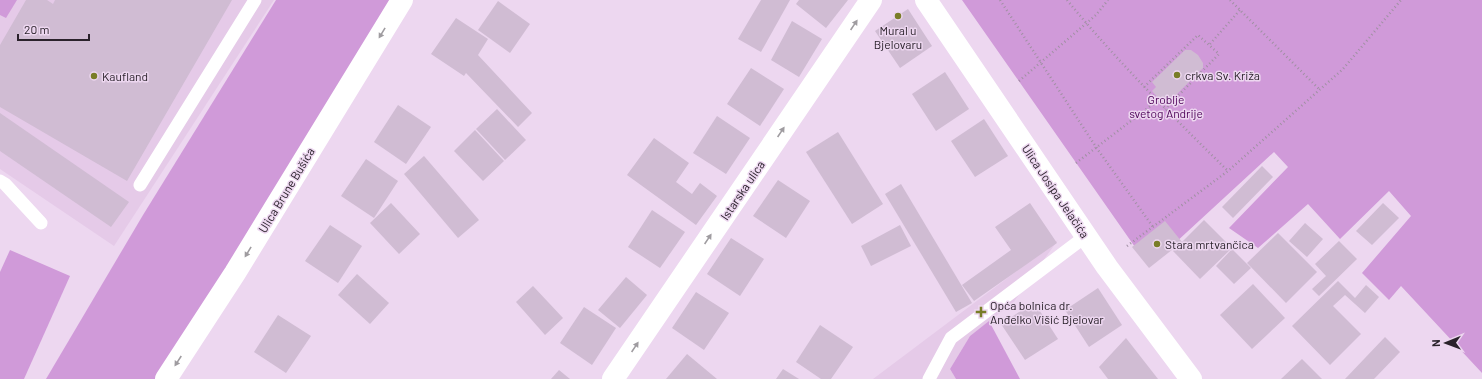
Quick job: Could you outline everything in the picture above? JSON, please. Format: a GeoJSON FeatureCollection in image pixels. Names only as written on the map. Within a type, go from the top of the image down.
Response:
{"type":"FeatureCollection","features":[{"type":"Feature","properties":{"kind":"street","name":"Ulica Brune Bušića"},"geometry":{"type":"LineString","coordinates":[[166,379],[235,273],[402,0]]}},
{"type":"Feature","properties":{"kind":"street","name":"Istarska ulica"},"geometry":{"type":"LineString","coordinates":[[613,379],[871,0]]}},
{"type":"Feature","properties":{"kind":"street","name":"Ulica Josipa Jelačića"},"geometry":{"type":"LineString","coordinates":[[926,0],[1107,267],[1191,379]]}},
{"type":"Feature","properties":{"kind":"lane"},"geometry":{"type":"LineString","coordinates":[[140,185],[255,0]]}},
{"type":"Feature","properties":{"kind":"lane"},"geometry":{"type":"LineString","coordinates":[[2,187],[41,223]]}},
{"type":"Feature","properties":{"kind":"lane"},"geometry":{"type":"LineString","coordinates":[[929,379],[951,338],[1086,236]]}},
{"type":"Feature","properties":{"kind":"path"},"geometry":{"type":"LineString","coordinates":[[1000,0],[1096,147],[1153,227]]}},
{"type":"Feature","properties":{"kind":"path"},"geometry":{"type":"LineString","coordinates":[[1067,0],[1157,101],[1228,171]]}},
{"type":"Feature","properties":{"kind":"path"},"geometry":{"type":"LineString","coordinates":[[1019,81],[1096,15],[1108,0]]}},
{"type":"Feature","properties":{"kind":"path"},"geometry":{"type":"LineString","coordinates":[[1230,0],[1320,90]]}},
{"type":"Feature","properties":{"kind":"path"},"geometry":{"type":"LineString","coordinates":[[1127,246],[1228,171],[1320,90],[1342,69],[1401,0]]}},
{"type":"Feature","properties":{"kind":"path"},"geometry":{"type":"LineString","coordinates":[[1210,44],[1240,10]]}},
{"type":"Feature","properties":{"kind":"path"},"geometry":{"type":"LineString","coordinates":[[1144,87],[1198,35],[1220,54],[1165,109]]}},
{"type":"Feature","properties":{"kind":"path"},"geometry":{"type":"LineString","coordinates":[[1076,163],[1157,101]]}},
{"type":"Feature","properties":{"kind":"shaded area","name":"Kaufland"},"geometry":{"type":"Polygon","coordinates":[[[0,0],[274,0],[114,246],[0,169],[0,0]]]}},
{"type":"Feature","properties":{"kind":"shaded area","name":"Opća bolnica dr. Anđelko Višić Bjelovar"},"geometry":{"type":"Polygon","coordinates":[[[1058,240],[1013,303],[970,336],[950,369],[956,379],[873,379],[1058,240]]]}},
{"type":"Feature","properties":{"kind":"green space"},"geometry":{"type":"Polygon","coordinates":[[[0,0],[17,0],[6,18],[0,15],[0,0]]]}},
{"type":"Feature","properties":{"kind":"green space"},"geometry":{"type":"Polygon","coordinates":[[[276,0],[402,0],[166,379],[46,379],[143,215],[276,0]]]}},
{"type":"Feature","properties":{"kind":"green space","name":"Groblje svetog Andrije"},"geometry":{"type":"Polygon","coordinates":[[[962,0],[1482,0],[1482,373],[1401,286],[1389,300],[1362,273],[1411,216],[1389,191],[1340,239],[1308,204],[1258,248],[1229,228],[1288,167],[1274,152],[1149,267],[962,0]]]}},
{"type":"Feature","properties":{"kind":"green space"},"geometry":{"type":"Polygon","coordinates":[[[10,250],[70,276],[24,379],[0,379],[0,272],[10,250]]]}},
{"type":"Feature","properties":{"kind":"green space"},"geometry":{"type":"Polygon","coordinates":[[[989,321],[1020,379],[956,379],[950,369],[970,336],[989,321]]]}},
{"type":"Feature","properties":{"kind":"building","name":"Kaufland"},"geometry":{"type":"Polygon","coordinates":[[[26,0],[47,0],[53,4],[55,0],[232,0],[127,181],[0,107],[0,45],[26,0]]]}},
{"type":"Feature","properties":{"kind":"building"},"geometry":{"type":"Polygon","coordinates":[[[761,0],[790,0],[761,52],[738,39],[761,0]]]}},
{"type":"Feature","properties":{"kind":"building"},"geometry":{"type":"Polygon","coordinates":[[[799,0],[848,0],[826,28],[796,4],[799,0]]]}},
{"type":"Feature","properties":{"kind":"building"},"geometry":{"type":"Polygon","coordinates":[[[498,1],[530,24],[510,53],[478,30],[498,1]]]}},
{"type":"Feature","properties":{"kind":"building"},"geometry":{"type":"Polygon","coordinates":[[[908,9],[932,46],[900,68],[875,31],[908,9]]]}},
{"type":"Feature","properties":{"kind":"building"},"geometry":{"type":"Polygon","coordinates":[[[456,18],[488,39],[478,55],[532,113],[518,127],[466,73],[464,76],[431,54],[456,18]]]}},
{"type":"Feature","properties":{"kind":"building"},"geometry":{"type":"Polygon","coordinates":[[[792,21],[822,39],[799,77],[771,60],[792,21]]]}},
{"type":"Feature","properties":{"kind":"building","name":"crkva Sv. Križa"},"geometry":{"type":"Polygon","coordinates":[[[1185,50],[1191,50],[1198,55],[1203,63],[1203,68],[1170,101],[1166,97],[1161,101],[1152,91],[1156,87],[1152,82],[1185,50]]]}},
{"type":"Feature","properties":{"kind":"building"},"geometry":{"type":"Polygon","coordinates":[[[751,68],[784,89],[760,126],[727,104],[751,68]]]}},
{"type":"Feature","properties":{"kind":"building"},"geometry":{"type":"Polygon","coordinates":[[[945,72],[969,109],[936,131],[912,94],[945,72]]]}},
{"type":"Feature","properties":{"kind":"building"},"geometry":{"type":"Polygon","coordinates":[[[398,105],[431,127],[406,164],[374,142],[398,105]]]}},
{"type":"Feature","properties":{"kind":"building"},"geometry":{"type":"Polygon","coordinates":[[[497,109],[526,140],[505,160],[476,129],[497,109]]]}},
{"type":"Feature","properties":{"kind":"building"},"geometry":{"type":"Polygon","coordinates":[[[0,113],[129,202],[111,227],[0,151],[0,113]]]}},
{"type":"Feature","properties":{"kind":"building"},"geometry":{"type":"Polygon","coordinates":[[[717,116],[750,138],[726,174],[693,153],[717,116]]]}},
{"type":"Feature","properties":{"kind":"building"},"geometry":{"type":"Polygon","coordinates":[[[984,119],[1008,156],[975,177],[951,141],[984,119]]]}},
{"type":"Feature","properties":{"kind":"building"},"geometry":{"type":"Polygon","coordinates":[[[475,130],[504,161],[483,181],[454,151],[475,130]]]}},
{"type":"Feature","properties":{"kind":"building"},"geometry":{"type":"Polygon","coordinates":[[[838,132],[883,204],[852,224],[806,152],[838,132]]]}},
{"type":"Feature","properties":{"kind":"building"},"geometry":{"type":"Polygon","coordinates":[[[654,138],[689,163],[676,182],[692,194],[700,183],[717,196],[696,225],[627,175],[654,138]]]}},
{"type":"Feature","properties":{"kind":"building"},"geometry":{"type":"Polygon","coordinates":[[[424,156],[479,220],[458,238],[404,174],[424,156]]]}},
{"type":"Feature","properties":{"kind":"building"},"geometry":{"type":"Polygon","coordinates":[[[366,159],[398,181],[374,218],[341,196],[366,159]]]}},
{"type":"Feature","properties":{"kind":"building"},"geometry":{"type":"Polygon","coordinates":[[[1262,166],[1273,177],[1233,218],[1222,207],[1262,166]]]}},
{"type":"Feature","properties":{"kind":"building"},"geometry":{"type":"Polygon","coordinates":[[[778,180],[810,201],[786,238],[753,216],[778,180]]]}},
{"type":"Feature","properties":{"kind":"building"},"geometry":{"type":"Polygon","coordinates":[[[901,184],[972,303],[956,312],[885,194],[901,184]]]}},
{"type":"Feature","properties":{"kind":"building"},"geometry":{"type":"Polygon","coordinates":[[[391,203],[420,234],[399,254],[370,223],[391,203]]]}},
{"type":"Feature","properties":{"kind":"building"},"geometry":{"type":"Polygon","coordinates":[[[1030,203],[1057,243],[974,301],[962,285],[1011,250],[995,227],[1030,203]]]}},
{"type":"Feature","properties":{"kind":"building"},"geometry":{"type":"Polygon","coordinates":[[[1383,203],[1399,218],[1372,245],[1356,231],[1383,203]]]}},
{"type":"Feature","properties":{"kind":"building"},"geometry":{"type":"Polygon","coordinates":[[[652,210],[685,232],[660,268],[628,247],[652,210]]]}},
{"type":"Feature","properties":{"kind":"building"},"geometry":{"type":"Polygon","coordinates":[[[1204,220],[1232,248],[1200,279],[1173,251],[1204,220]]]}},
{"type":"Feature","properties":{"kind":"building","name":"Stara mrtvančica"},"geometry":{"type":"Polygon","coordinates":[[[1165,221],[1182,242],[1149,268],[1132,247],[1165,221]]]}},
{"type":"Feature","properties":{"kind":"building"},"geometry":{"type":"Polygon","coordinates":[[[1305,223],[1323,239],[1307,257],[1289,241],[1305,223]]]}},
{"type":"Feature","properties":{"kind":"building"},"geometry":{"type":"Polygon","coordinates":[[[330,225],[362,246],[338,283],[305,261],[330,225]]]}},
{"type":"Feature","properties":{"kind":"building"},"geometry":{"type":"Polygon","coordinates":[[[900,225],[911,246],[871,266],[861,246],[900,225]]]}},
{"type":"Feature","properties":{"kind":"building"},"geometry":{"type":"Polygon","coordinates":[[[1278,233],[1317,272],[1286,303],[1247,263],[1278,233]]]}},
{"type":"Feature","properties":{"kind":"building"},"geometry":{"type":"Polygon","coordinates":[[[731,238],[764,259],[740,296],[707,274],[731,238]]]}},
{"type":"Feature","properties":{"kind":"building"},"geometry":{"type":"Polygon","coordinates":[[[1339,241],[1357,259],[1319,296],[1312,289],[1326,276],[1315,264],[1339,241]]]}},
{"type":"Feature","properties":{"kind":"building"},"geometry":{"type":"Polygon","coordinates":[[[1232,249],[1251,268],[1234,284],[1216,266],[1232,249]]]}},
{"type":"Feature","properties":{"kind":"building"},"geometry":{"type":"Polygon","coordinates":[[[357,274],[389,303],[370,324],[338,295],[357,274]]]}},
{"type":"Feature","properties":{"kind":"building"},"geometry":{"type":"Polygon","coordinates":[[[626,277],[647,295],[620,328],[598,310],[626,277]]]}},
{"type":"Feature","properties":{"kind":"building"},"geometry":{"type":"Polygon","coordinates":[[[1338,281],[1355,298],[1366,285],[1379,297],[1365,313],[1345,295],[1333,306],[1361,334],[1330,365],[1292,326],[1338,281]]]}},
{"type":"Feature","properties":{"kind":"building"},"geometry":{"type":"Polygon","coordinates":[[[1253,284],[1285,318],[1252,349],[1220,315],[1253,284]]]}},
{"type":"Feature","properties":{"kind":"building"},"geometry":{"type":"Polygon","coordinates":[[[533,286],[563,318],[545,335],[516,302],[533,286]]]}},
{"type":"Feature","properties":{"kind":"building"},"geometry":{"type":"Polygon","coordinates":[[[1098,288],[1122,325],[1089,347],[1065,310],[1098,288]]]}},
{"type":"Feature","properties":{"kind":"building"},"geometry":{"type":"Polygon","coordinates":[[[696,292],[729,313],[704,350],[672,328],[696,292]]]}},
{"type":"Feature","properties":{"kind":"building"},"geometry":{"type":"Polygon","coordinates":[[[1034,302],[1058,339],[1025,360],[1001,324],[1034,302]]]}},
{"type":"Feature","properties":{"kind":"building"},"geometry":{"type":"Polygon","coordinates":[[[584,307],[616,328],[592,365],[560,343],[584,307]]]}},
{"type":"Feature","properties":{"kind":"building"},"geometry":{"type":"Polygon","coordinates":[[[278,315],[311,336],[286,373],[254,352],[278,315]]]}},
{"type":"Feature","properties":{"kind":"building"},"geometry":{"type":"Polygon","coordinates":[[[820,325],[853,347],[831,379],[821,379],[796,362],[820,325]]]}},
{"type":"Feature","properties":{"kind":"building"},"geometry":{"type":"Polygon","coordinates":[[[1385,337],[1400,352],[1374,379],[1345,379],[1385,337]]]}},
{"type":"Feature","properties":{"kind":"building"},"geometry":{"type":"Polygon","coordinates":[[[1126,338],[1158,379],[1108,379],[1099,367],[1126,338]]]}},
{"type":"Feature","properties":{"kind":"building"},"geometry":{"type":"Polygon","coordinates":[[[687,354],[717,379],[666,379],[687,354]]]}},
{"type":"Feature","properties":{"kind":"building"},"geometry":{"type":"Polygon","coordinates":[[[1302,359],[1322,379],[1281,379],[1302,359]]]}},
{"type":"Feature","properties":{"kind":"building"},"geometry":{"type":"Polygon","coordinates":[[[783,369],[799,379],[776,379],[783,369]]]}},
{"type":"Feature","properties":{"kind":"building"},"geometry":{"type":"Polygon","coordinates":[[[559,370],[570,379],[551,379],[559,370]]]}},
{"type":"Feature","properties":{"kind":"place","name":"Mural u Bjelovaru"},"geometry":{"type":"Point","coordinates":[898,16]}},
{"type":"Feature","properties":{"kind":"place","name":"crkva Sv. Križa"},"geometry":{"type":"Point","coordinates":[1177,75]}},
{"type":"Feature","properties":{"kind":"place","name":"Kaufland"},"geometry":{"type":"Point","coordinates":[94,76]}},
{"type":"Feature","properties":{"kind":"place","name":"Stara mrtvančica"},"geometry":{"type":"Point","coordinates":[1157,244]}},
{"type":"Feature","properties":{"kind":"place","name":"Opća bolnica dr. Anđelko Višić Bjelovar"},"geometry":{"type":"Point","coordinates":[981,312]}}]}
